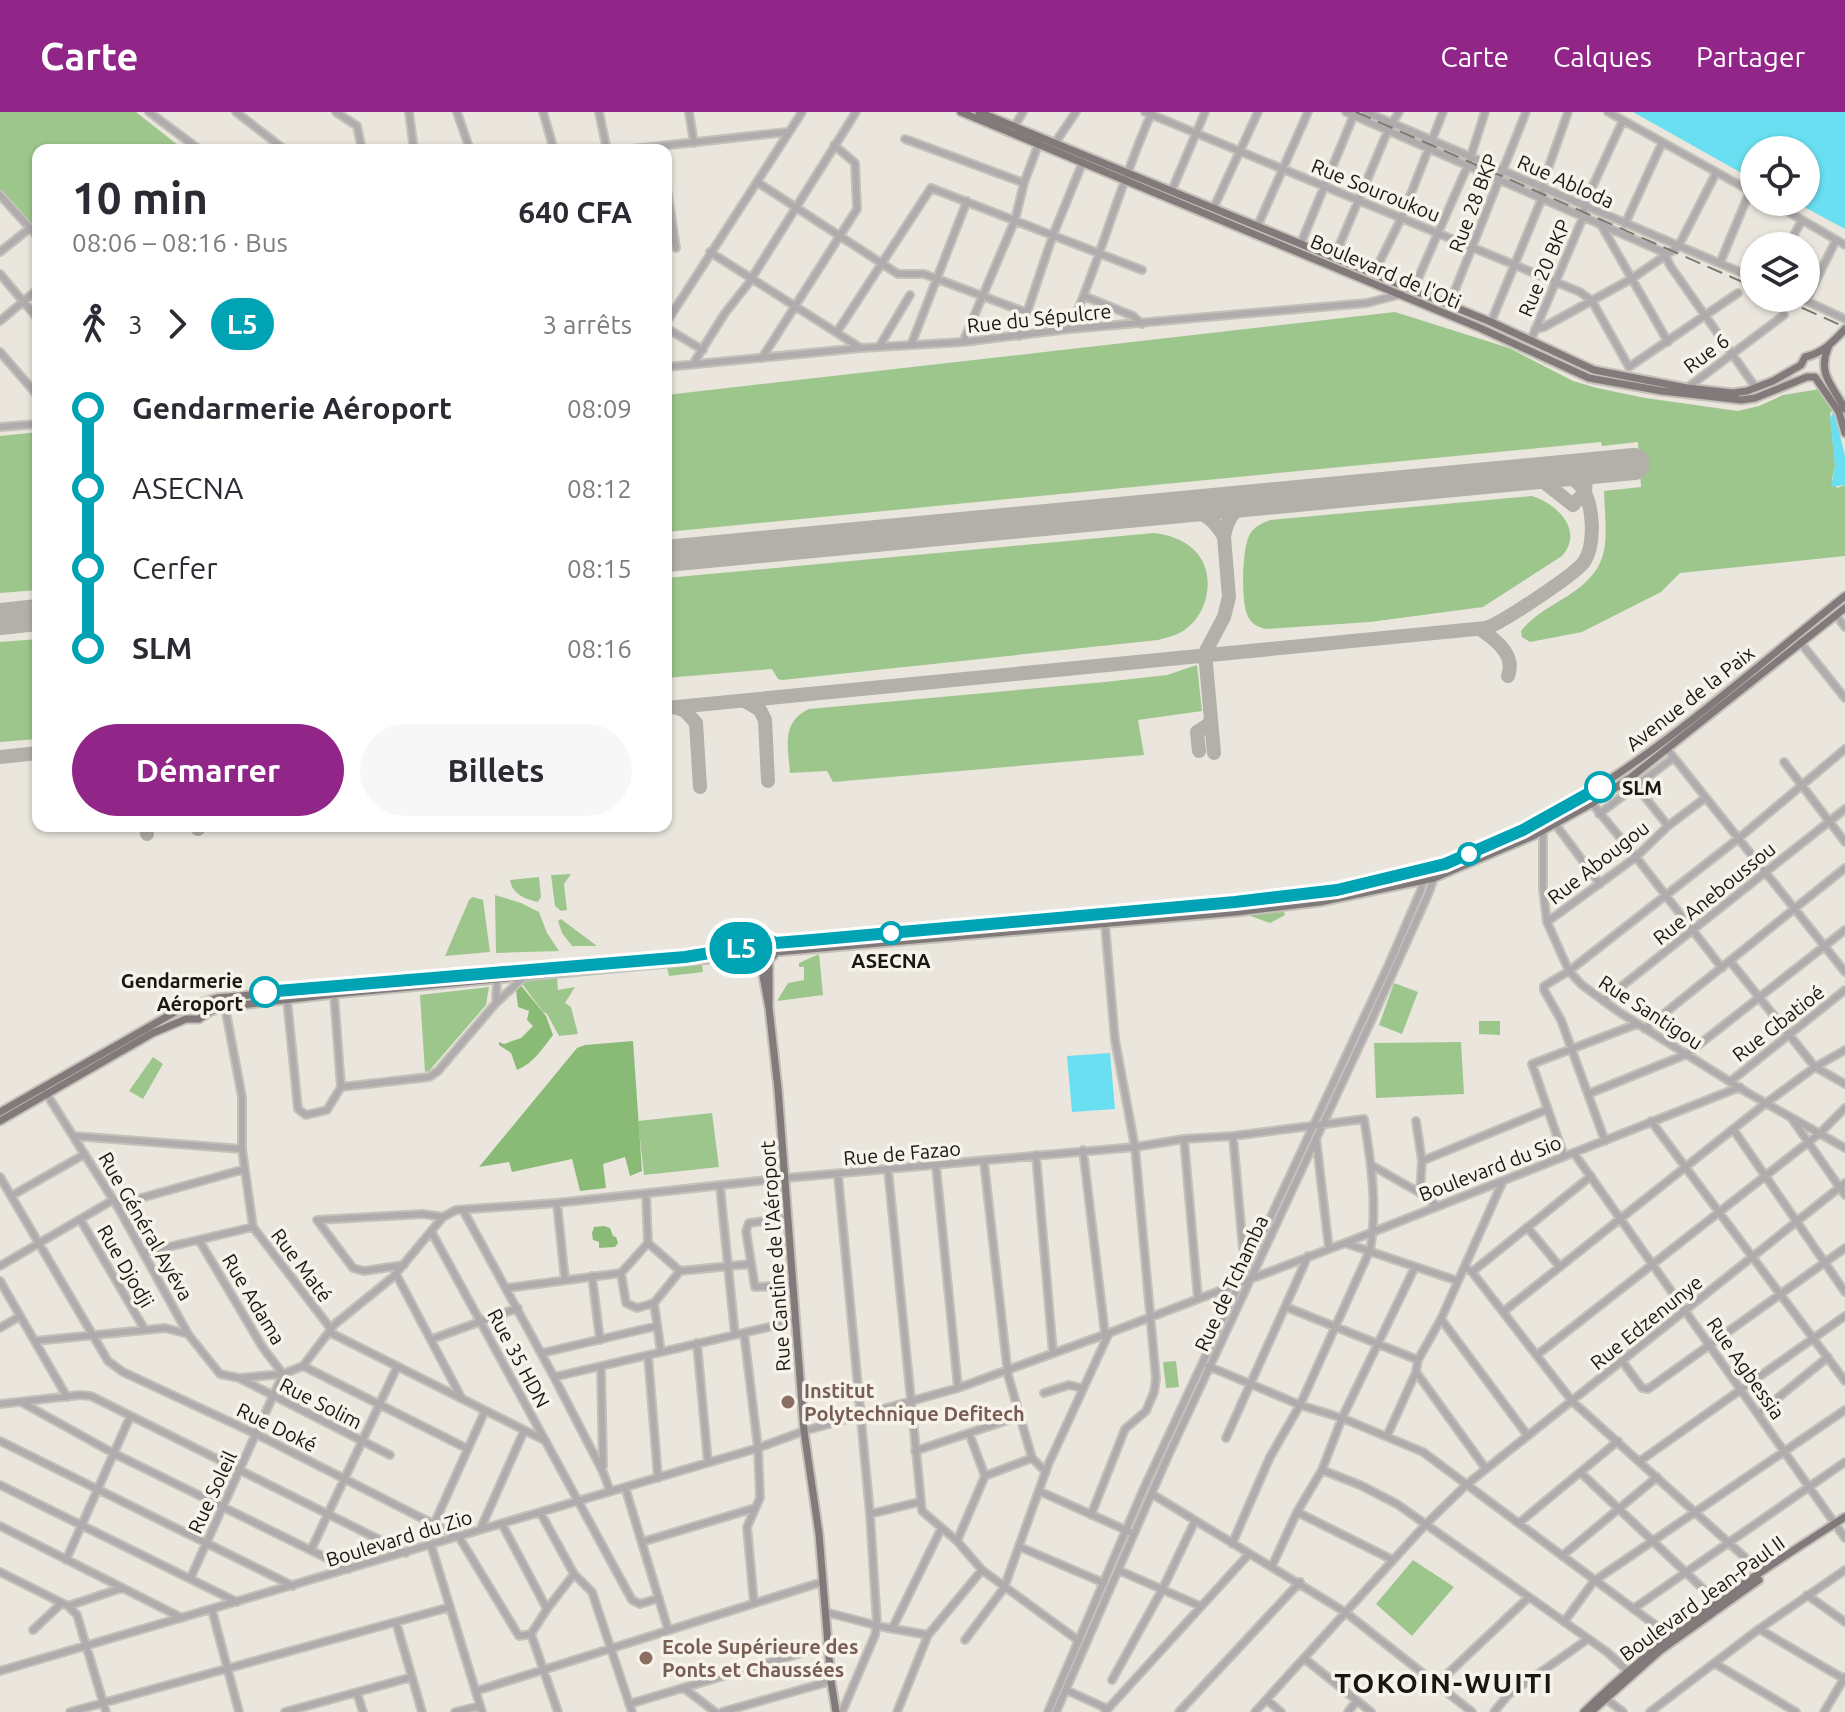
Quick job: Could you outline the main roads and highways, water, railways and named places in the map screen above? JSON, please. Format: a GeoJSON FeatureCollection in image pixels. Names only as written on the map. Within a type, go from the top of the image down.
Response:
{"type":"FeatureCollection","features":[{"type":"Feature","properties":{"kind":"main road","name":"Boulevard de l'Oti"},"geometry":{"type":"LineString","coordinates":[[961,112],[1055,143],[1084,159]]}},
{"type":"Feature","properties":{"kind":"main road","name":"Boulevard de l'Oti"},"geometry":{"type":"LineString","coordinates":[[979,112],[1518,344],[1581,375],[1705,397],[1741,400],[1755,398],[1811,377]]}},
{"type":"Feature","properties":{"kind":"main road","name":"Boulevard de l'Oti"},"geometry":{"type":"LineString","coordinates":[[1126,176],[1172,190],[1374,273],[1491,322],[1587,368],[1687,388],[1733,393],[1756,388],[1801,365]]}},
{"type":"Feature","properties":{"kind":"main road"},"geometry":{"type":"LineString","coordinates":[[1845,329],[1815,356],[1805,357],[1801,365],[1802,372],[1811,377],[1842,419],[1845,433]]}},
{"type":"Feature","properties":{"kind":"main road"},"geometry":{"type":"LineString","coordinates":[[1811,377],[1822,366],[1828,346]]}},
{"type":"Feature","properties":{"kind":"main road"},"geometry":{"type":"LineString","coordinates":[[1815,356],[1845,409]]}},
{"type":"Feature","properties":{"kind":"main road","name":"Avenue de la Paix"},"geometry":{"type":"LineString","coordinates":[[1428,876],[1435,867],[1503,840],[1588,800],[1798,639],[1845,596]]}},
{"type":"Feature","properties":{"kind":"main road"},"geometry":{"type":"LineString","coordinates":[[0,1121],[153,1033],[186,1019],[199,1019],[225,1007],[334,994],[1320,902],[1428,876],[1556,825],[1588,800],[1630,778],[1798,639],[1845,608]]}},
{"type":"Feature","properties":{"kind":"main road"},"geometry":{"type":"LineString","coordinates":[[759,955],[756,940],[764,937],[775,943],[1302,895],[1428,876]]}},
{"type":"Feature","properties":{"kind":"main road"},"geometry":{"type":"LineString","coordinates":[[775,943],[776,952]]}},
{"type":"Feature","properties":{"kind":"main road"},"geometry":{"type":"LineString","coordinates":[[0,1112],[192,1004],[217,998],[579,965],[759,955]]}},
{"type":"Feature","properties":{"kind":"main road","name":"Rue Cantine de l'Aéroport"},"geometry":{"type":"LineString","coordinates":[[759,955],[769,1008],[786,1178],[804,1431],[819,1534],[836,1712]]}},
{"type":"Feature","properties":{"kind":"main road","name":"Boulevard Jean-Paul II"},"geometry":{"type":"LineString","coordinates":[[1584,1712],[1670,1636],[1761,1572],[1840,1522]]}},
{"type":"Feature","properties":{"kind":"main road","name":"Boulevard Jean-Paul II"},"geometry":{"type":"LineString","coordinates":[[1591,1712],[1694,1625],[1840,1522]]}},
{"type":"Feature","properties":{"kind":"water"},"geometry":{"type":"Polygon","coordinates":[[[1633,112],[1845,112],[1845,229],[1820,216],[1820,136],[1740,136],[1740,172],[1633,112]]]}},
{"type":"Feature","properties":{"kind":"water"},"geometry":{"type":"Polygon","coordinates":[[[1834,411],[1845,456],[1845,485],[1831,487],[1835,466],[1830,418],[1834,411]]]}},
{"type":"Feature","properties":{"kind":"water"},"geometry":{"type":"Polygon","coordinates":[[[1110,1053],[1115,1109],[1072,1112],[1067,1056],[1110,1053]]]}},
{"type":"Feature","properties":{"kind":"railway"},"geometry":{"type":"LineString","coordinates":[[1356,112],[1740,281]]}},
{"type":"Feature","properties":{"kind":"railway"},"geometry":{"type":"LineString","coordinates":[[1811,312],[1845,327]]}},
{"type":"Feature","properties":{"kind":"place","name":"SLM"},"geometry":{"type":"Point","coordinates":[1600,787]}},
{"type":"Feature","properties":{"kind":"place","name":"ASECNA"},"geometry":{"type":"Point","coordinates":[891,933]}},
{"type":"Feature","properties":{"kind":"place","name":"Gendarmerie Aéroport"},"geometry":{"type":"Point","coordinates":[265,992]}},
{"type":"Feature","properties":{"kind":"place","name":"Institut Polytechnique Defitech"},"geometry":{"type":"Point","coordinates":[788,1402]}},
{"type":"Feature","properties":{"kind":"place","name":"Ecole Supérieure des Ponts et Chaussées"},"geometry":{"type":"Point","coordinates":[646,1658]}},
{"type":"Feature","properties":{"kind":"district","name":"TOKOIN-WUITI"},"geometry":{"type":"Point","coordinates":[1444,1682]}}]}
